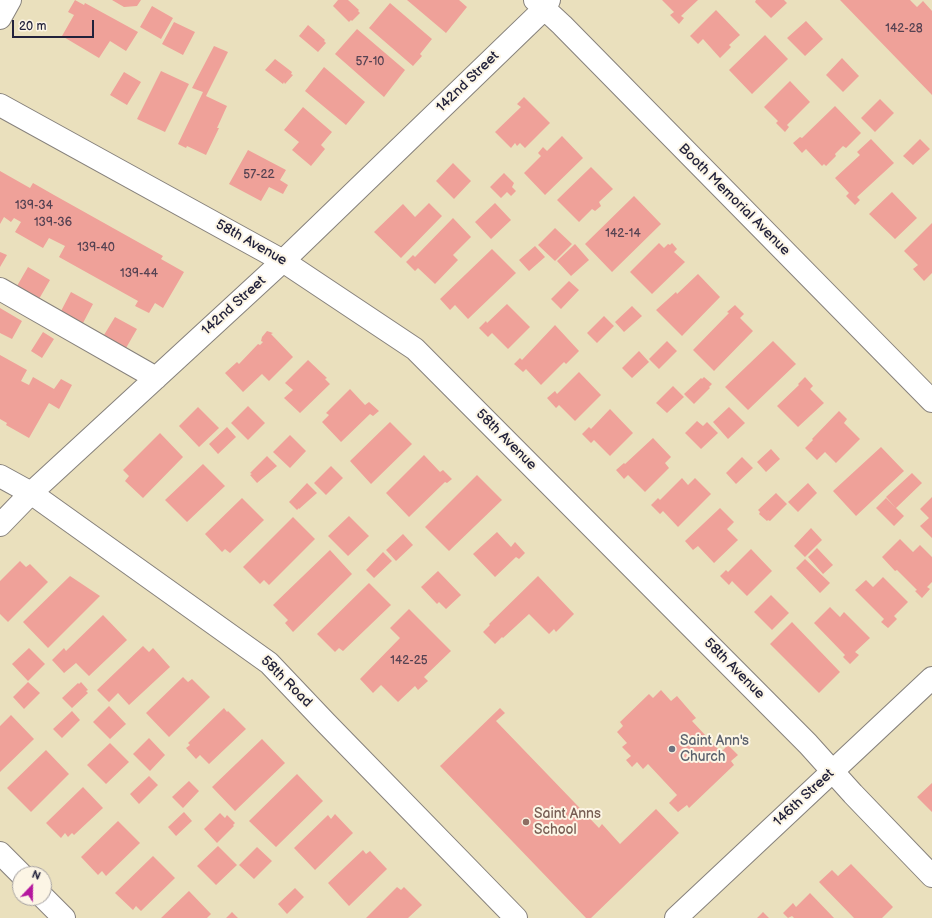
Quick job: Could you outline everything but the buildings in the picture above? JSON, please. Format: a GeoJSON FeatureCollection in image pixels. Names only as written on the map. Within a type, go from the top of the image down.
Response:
{"type":"FeatureCollection","features":[{"type":"Feature","properties":{"kind":"street"},"geometry":{"type":"LineString","coordinates":[[0,18],[10,0]]}},
{"type":"Feature","properties":{"kind":"street","name":"142nd Street"},"geometry":{"type":"LineString","coordinates":[[0,525],[31,494],[283,261],[543,3]]}},
{"type":"Feature","properties":{"kind":"street","name":"Booth Memorial Avenue"},"geometry":{"type":"LineString","coordinates":[[543,3],[932,401]]}},
{"type":"Feature","properties":{"kind":"street","name":"58th Avenue"},"geometry":{"type":"LineString","coordinates":[[0,106],[283,261],[414,349],[803,738],[932,876]]}},
{"type":"Feature","properties":{"kind":"street"},"geometry":{"type":"LineString","coordinates":[[0,289],[156,378]]}},
{"type":"Feature","properties":{"kind":"street","name":"58th Road"},"geometry":{"type":"LineString","coordinates":[[0,476],[31,494],[269,663],[516,918]]}},
{"type":"Feature","properties":{"kind":"street","name":"146th Street"},"geometry":{"type":"LineString","coordinates":[[676,918],[932,678]]}},
{"type":"Feature","properties":{"kind":"street"},"geometry":{"type":"LineString","coordinates":[[0,853],[13,866]]}},
{"type":"Feature","properties":{"kind":"street"},"geometry":{"type":"LineString","coordinates":[[52,906],[64,918]]}},
{"type":"Feature","properties":{"kind":"place","name":"Saint Ann's Church"},"geometry":{"type":"Point","coordinates":[672,749]}},
{"type":"Feature","properties":{"kind":"place","name":"Saint Anns School"},"geometry":{"type":"Point","coordinates":[526,822]}}]}
